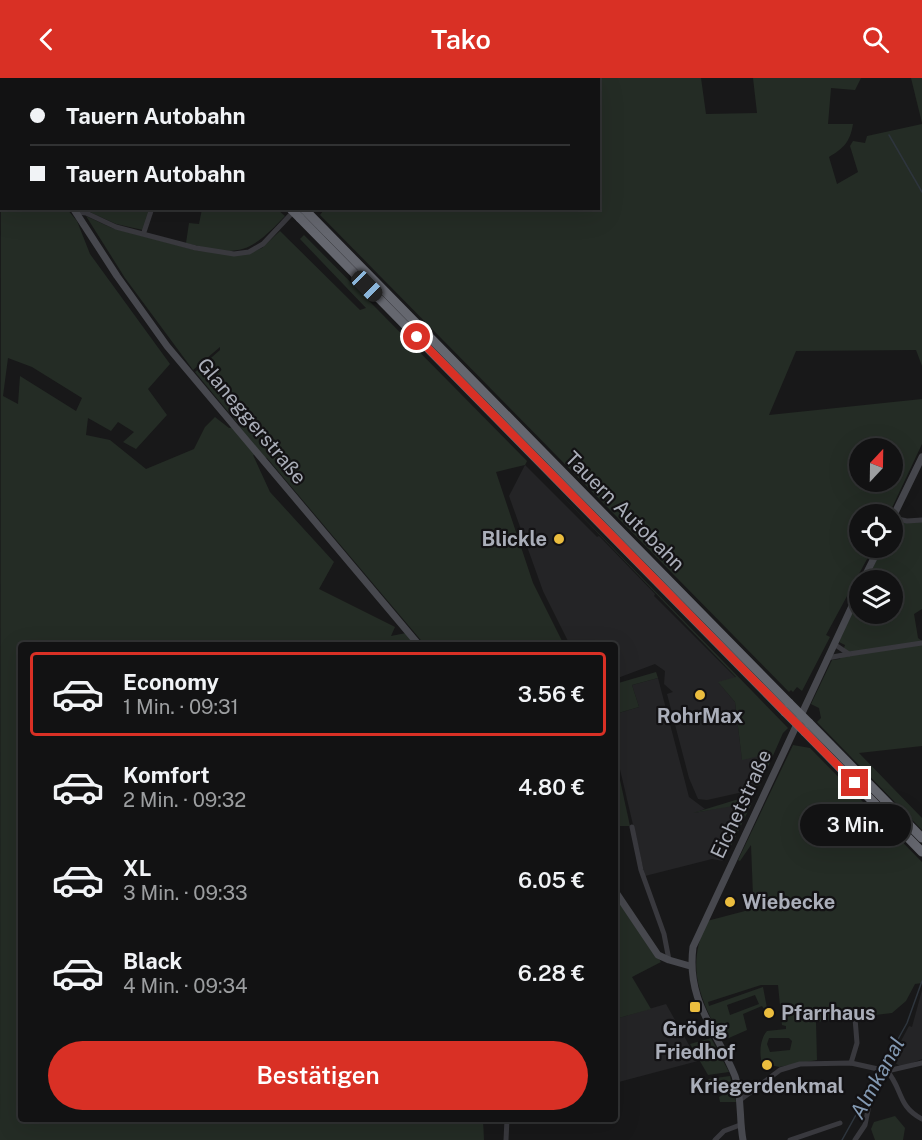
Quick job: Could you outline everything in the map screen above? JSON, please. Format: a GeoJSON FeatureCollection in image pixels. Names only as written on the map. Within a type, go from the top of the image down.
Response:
{"type":"FeatureCollection","features":[{"type":"Feature","properties":{"kind":"highway","name":"Tauern Autobahn"},"geometry":{"type":"LineString","coordinates":[[301,212],[787,708],[922,838]]}},
{"type":"Feature","properties":{"kind":"highway","name":"Tauern Autobahn"},"geometry":{"type":"LineString","coordinates":[[807,728],[922,852]]}},
{"type":"Feature","properties":{"kind":"main road","name":"Glaneggerstraße"},"geometry":{"type":"LineString","coordinates":[[75,210],[117,276],[167,346],[416,642]]}},
{"type":"Feature","properties":{"kind":"main road"},"geometry":{"type":"LineString","coordinates":[[900,504],[922,457]]}},
{"type":"Feature","properties":{"kind":"main road","name":"Eichetstraße"},"geometry":{"type":"LineString","coordinates":[[690,966],[698,932],[849,612]]}},
{"type":"Feature","properties":{"kind":"main road"},"geometry":{"type":"LineString","coordinates":[[618,895],[654,949],[669,960],[690,966],[698,1004],[735,1076],[740,1100],[740,1125],[743,1140]]}},
{"type":"Feature","properties":{"kind":"street"},"geometry":{"type":"LineString","coordinates":[[75,210],[116,227],[144,232],[196,248],[243,253],[263,244],[301,212]]}},
{"type":"Feature","properties":{"kind":"street"},"geometry":{"type":"LineString","coordinates":[[144,232],[151,210]]}},
{"type":"Feature","properties":{"kind":"street"},"geometry":{"type":"LineString","coordinates":[[903,520],[922,520]]}},
{"type":"Feature","properties":{"kind":"street"},"geometry":{"type":"LineString","coordinates":[[827,658],[922,643]]}},
{"type":"Feature","properties":{"kind":"street"},"geometry":{"type":"LineString","coordinates":[[834,644],[849,654]]}},
{"type":"Feature","properties":{"kind":"street"},"geometry":{"type":"LineString","coordinates":[[632,827],[641,870],[664,934],[669,960]]}},
{"type":"Feature","properties":{"kind":"street"},"geometry":{"type":"LineString","coordinates":[[851,1063],[857,1043],[855,1018]]}},
{"type":"Feature","properties":{"kind":"street"},"geometry":{"type":"LineString","coordinates":[[740,1100],[780,1070],[790,1066],[817,1062],[851,1063],[883,1071],[922,1063]]}},
{"type":"Feature","properties":{"kind":"street"},"geometry":{"type":"LineString","coordinates":[[883,1071],[895,1082],[906,1108],[922,1119]]}},
{"type":"Feature","properties":{"kind":"street"},"geometry":{"type":"LineString","coordinates":[[855,1140],[865,1125],[871,1095],[883,1071]]}},
{"type":"Feature","properties":{"kind":"street"},"geometry":{"type":"LineString","coordinates":[[506,1140],[507,1122]]}},
{"type":"Feature","properties":{"kind":"street"},"geometry":{"type":"LineString","coordinates":[[790,1140],[840,1123]]}},
{"type":"Feature","properties":{"kind":"street"},"geometry":{"type":"LineString","coordinates":[[715,1140],[724,1131],[740,1125]]}},
{"type":"Feature","properties":{"kind":"shaded area"},"geometry":{"type":"Polygon","coordinates":[[[600,78],[701,78],[706,114],[757,113],[753,78],[861,78],[855,90],[831,88],[828,124],[853,124],[846,144],[829,157],[837,184],[858,172],[850,146],[853,141],[865,143],[867,136],[922,124],[922,366],[916,350],[796,351],[769,415],[922,399],[922,444],[903,484],[903,438],[849,438],[849,492],[899,492],[894,504],[849,504],[849,558],[868,558],[861,570],[849,570],[849,592],[826,635],[830,637],[802,691],[797,687],[793,692],[791,690],[789,692],[320,215],[323,210],[600,210],[600,78]]]}},
{"type":"Feature","properties":{"kind":"shaded area"},"geometry":{"type":"Polygon","coordinates":[[[911,78],[922,78],[922,123],[911,78]]]}},
{"type":"Feature","properties":{"kind":"shaded area"},"geometry":{"type":"Polygon","coordinates":[[[1,210],[68,210],[77,221],[90,254],[170,364],[148,389],[167,415],[136,449],[123,442],[134,432],[118,422],[111,431],[88,418],[86,435],[110,440],[146,469],[194,449],[205,427],[215,417],[229,428],[240,426],[195,372],[220,350],[220,347],[193,370],[125,278],[86,216],[112,228],[199,251],[250,253],[262,248],[280,231],[360,310],[366,308],[300,239],[304,235],[527,461],[525,465],[496,472],[533,583],[562,642],[422,642],[267,458],[253,455],[270,492],[334,562],[319,589],[395,627],[391,636],[406,633],[414,642],[18,642],[18,1122],[483,1122],[484,1140],[0,1140],[1,210]],[[8,358],[3,396],[18,404],[20,376],[76,411],[82,398],[32,367],[8,358]]]}},
{"type":"Feature","properties":{"kind":"shaded area"},"geometry":{"type":"Polygon","coordinates":[[[85,210],[150,210],[143,230],[116,224],[85,210]]]}},
{"type":"Feature","properties":{"kind":"shaded area"},"geometry":{"type":"Polygon","coordinates":[[[202,210],[278,210],[285,216],[261,239],[242,249],[231,251],[186,243],[189,223],[199,224],[202,210]]]}},
{"type":"Feature","properties":{"kind":"shaded area"},"geometry":{"type":"Polygon","coordinates":[[[525,465],[597,537],[599,536],[655,594],[654,596],[736,678],[719,683],[735,702],[742,759],[764,754],[751,781],[755,786],[752,790],[707,800],[698,799],[689,778],[667,694],[673,692],[664,684],[665,671],[655,664],[618,678],[618,642],[568,642],[543,591],[509,496],[525,465]]]}},
{"type":"Feature","properties":{"kind":"shaded area"},"geometry":{"type":"Polygon","coordinates":[[[544,477],[788,728],[783,733],[760,785],[755,786],[751,781],[764,755],[742,760],[735,702],[718,682],[736,677],[544,477]]]}},
{"type":"Feature","properties":{"kind":"shaded area"},"geometry":{"type":"Polygon","coordinates":[[[922,521],[922,609],[914,614],[918,638],[922,641],[922,746],[859,753],[922,818],[922,830],[817,722],[821,718],[819,708],[811,704],[832,660],[840,659],[845,645],[839,642],[849,620],[849,624],[903,624],[903,570],[872,570],[877,558],[903,558],[903,523],[922,521]]]}},
{"type":"Feature","properties":{"kind":"shaded area"},"geometry":{"type":"Polygon","coordinates":[[[656,672],[658,678],[632,685],[639,707],[618,713],[618,683],[656,672]]]}},
{"type":"Feature","properties":{"kind":"shaded area"},"geometry":{"type":"Polygon","coordinates":[[[658,678],[689,797],[705,809],[694,813],[738,804],[741,808],[727,843],[731,846],[723,861],[712,859],[645,876],[618,761],[618,713],[639,707],[632,685],[658,678]]]}},
{"type":"Feature","properties":{"kind":"shaded area"},"geometry":{"type":"Polygon","coordinates":[[[793,745],[810,748],[922,862],[922,983],[915,984],[906,1001],[892,1013],[816,1022],[817,1060],[779,1067],[762,1063],[761,1046],[767,1031],[786,1029],[786,1026],[782,1025],[778,985],[761,985],[708,1002],[709,1006],[763,987],[767,1008],[764,1009],[762,1006],[743,1014],[747,1030],[722,1041],[702,996],[696,968],[697,954],[707,921],[745,911],[753,896],[751,845],[740,861],[738,860],[793,745]],[[755,995],[727,1005],[730,1015],[759,1004],[755,995]],[[769,1038],[767,1044],[770,1052],[790,1050],[792,1041],[789,1038],[769,1038]]]}},
{"type":"Feature","properties":{"kind":"shaded area"},"geometry":{"type":"Polygon","coordinates":[[[618,771],[630,826],[618,826],[618,771]]]}},
{"type":"Feature","properties":{"kind":"shaded area"},"geometry":{"type":"Polygon","coordinates":[[[747,798],[752,803],[731,846],[727,843],[741,809],[739,805],[693,813],[747,798]]]}},
{"type":"Feature","properties":{"kind":"shaded area"},"geometry":{"type":"Polygon","coordinates":[[[618,899],[661,962],[632,977],[651,1009],[618,1018],[618,899]]]}},
{"type":"Feature","properties":{"kind":"shaded area"},"geometry":{"type":"Polygon","coordinates":[[[922,990],[922,1059],[902,1067],[893,1062],[899,1050],[892,1047],[894,1038],[901,1041],[909,1026],[912,1027],[922,990]]]}},
{"type":"Feature","properties":{"kind":"shaded area"},"geometry":{"type":"Polygon","coordinates":[[[666,1004],[698,1061],[618,1082],[618,1018],[666,1004]]]}},
{"type":"Feature","properties":{"kind":"shaded area"},"geometry":{"type":"Polygon","coordinates":[[[711,1038],[729,1072],[708,1075],[690,1044],[711,1038]]]}},
{"type":"Feature","properties":{"kind":"shaded area"},"geometry":{"type":"Polygon","coordinates":[[[730,1076],[736,1102],[720,1102],[719,1097],[723,1095],[719,1083],[712,1085],[708,1079],[730,1076]]]}},
{"type":"Feature","properties":{"kind":"shaded area"},"geometry":{"type":"Polygon","coordinates":[[[895,1116],[905,1128],[903,1140],[875,1140],[871,1129],[874,1122],[895,1116]]]}},
{"type":"Feature","properties":{"kind":"waterway"},"geometry":{"type":"LineString","coordinates":[[889,135],[922,192]]}},
{"type":"Feature","properties":{"kind":"waterway","name":"Almkanal"},"geometry":{"type":"LineString","coordinates":[[842,1140],[907,1023],[922,981]]}},
{"type":"Feature","properties":{"kind":"place","name":"Blickle"},"geometry":{"type":"Point","coordinates":[559,539]}},
{"type":"Feature","properties":{"kind":"place","name":"RohrMax"},"geometry":{"type":"Point","coordinates":[700,695]}},
{"type":"Feature","properties":{"kind":"place","name":"Wiebecke"},"geometry":{"type":"Point","coordinates":[730,902]}},
{"type":"Feature","properties":{"kind":"place","name":"Grödig Friedhof"},"geometry":{"type":"Point","coordinates":[695,1007]}},
{"type":"Feature","properties":{"kind":"place","name":"Pfarrhaus"},"geometry":{"type":"Point","coordinates":[769,1013]}},
{"type":"Feature","properties":{"kind":"place","name":"Kriegerdenkmal"},"geometry":{"type":"Point","coordinates":[767,1065]}},
{"type":"Feature","properties":{"kind":"route"},"geometry":{"type":"LineString","coordinates":[[417,337],[855,783]]}}]}
